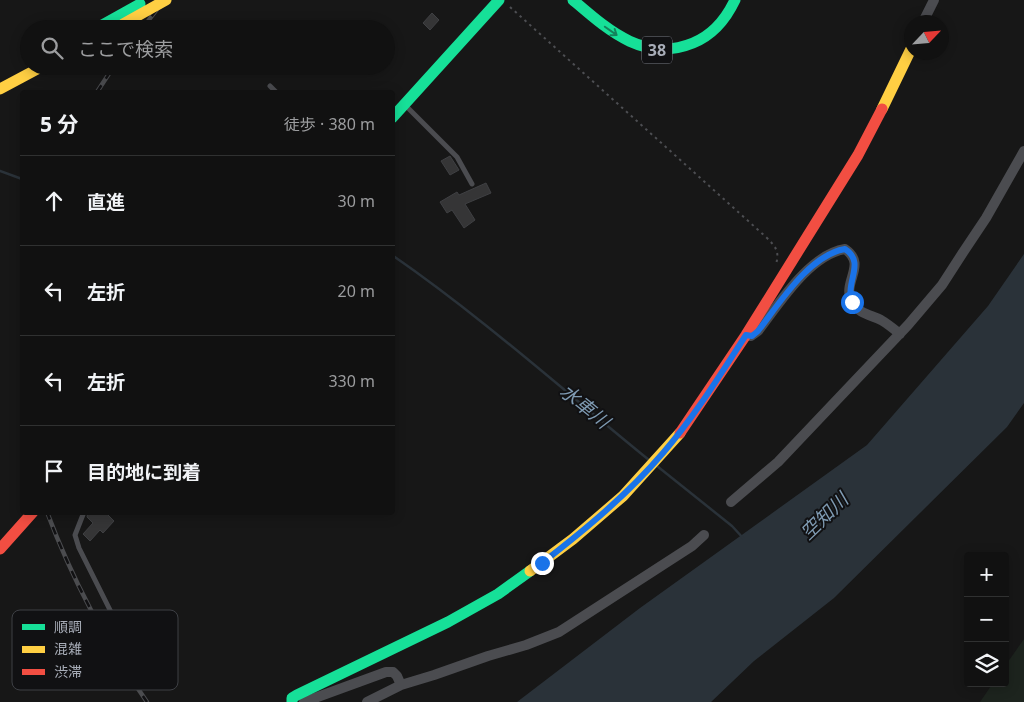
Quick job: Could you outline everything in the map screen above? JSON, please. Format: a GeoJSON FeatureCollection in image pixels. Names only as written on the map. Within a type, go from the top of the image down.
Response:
{"type":"FeatureCollection","features":[{"type":"Feature","properties":{"kind":"main road"},"geometry":{"type":"LineString","coordinates":[[123,20],[148,0]]}},
{"type":"Feature","properties":{"kind":"main road"},"geometry":{"type":"LineString","coordinates":[[125,20],[166,0]]}},
{"type":"Feature","properties":{"kind":"main road"},"geometry":{"type":"LineString","coordinates":[[395,115],[499,0]]}},
{"type":"Feature","properties":{"kind":"main road","name":"38"},"geometry":{"type":"LineString","coordinates":[[573,0],[604,26],[635,45],[667,50],[681,48],[694,43],[715,30],[724,22],[735,0]]}},
{"type":"Feature","properties":{"kind":"main road"},"geometry":{"type":"LineString","coordinates":[[292,702],[292,698],[297,695],[448,622],[522,577],[573,539],[616,502],[662,454],[698,408],[746,335],[858,155],[906,60]]}},
{"type":"Feature","properties":{"kind":"main road"},"geometry":{"type":"LineString","coordinates":[[0,79],[20,69]]}},
{"type":"Feature","properties":{"kind":"main road"},"geometry":{"type":"LineString","coordinates":[[0,89],[26,75]]}},
{"type":"Feature","properties":{"kind":"main road"},"geometry":{"type":"LineString","coordinates":[[0,550],[30,516]]}},
{"type":"Feature","properties":{"kind":"street"},"geometry":{"type":"LineString","coordinates":[[926,15],[934,0]]}},
{"type":"Feature","properties":{"kind":"street"},"geometry":{"type":"LineString","coordinates":[[731,502],[778,462],[900,334],[947,277],[986,218],[1024,151]]}},
{"type":"Feature","properties":{"kind":"street"},"geometry":{"type":"LineString","coordinates":[[746,335],[752,336],[758,331],[805,271],[821,258],[845,249],[852,254],[855,261],[849,293],[852,302],[858,309],[880,320],[900,334]]}},
{"type":"Feature","properties":{"kind":"street"},"geometry":{"type":"LineString","coordinates":[[367,702],[401,684],[526,645],[558,632],[692,546],[704,535]]}},
{"type":"Feature","properties":{"kind":"street"},"geometry":{"type":"LineString","coordinates":[[304,702],[386,672],[393,672],[401,684]]}},
{"type":"Feature","properties":{"kind":"lane"},"geometry":{"type":"LineString","coordinates":[[270,86],[274,90]]}},
{"type":"Feature","properties":{"kind":"lane"},"geometry":{"type":"LineString","coordinates":[[405,105],[453,151],[472,184]]}},
{"type":"Feature","properties":{"kind":"lane"},"geometry":{"type":"LineString","coordinates":[[83,515],[75,535],[79,548],[110,610]]}},
{"type":"Feature","properties":{"kind":"path"},"geometry":{"type":"LineString","coordinates":[[510,6],[766,237],[777,251],[776,263]]}},
{"type":"Feature","properties":{"kind":"shaded area"},"geometry":{"type":"Polygon","coordinates":[[[1024,639],[1024,702],[980,702],[990,687],[1009,687],[1009,660],[1024,639]]]}},
{"type":"Feature","properties":{"kind":"water","name":"空知川"},"geometry":{"type":"Polygon","coordinates":[[[1024,254],[1024,403],[1007,427],[834,598],[754,661],[711,702],[517,702],[640,608],[867,445],[988,306],[1024,254]]]}},
{"type":"Feature","properties":{"kind":"building"},"geometry":{"type":"Polygon","coordinates":[[[432,13],[439,20],[430,30],[423,23],[432,13]]]}},
{"type":"Feature","properties":{"kind":"building"},"geometry":{"type":"Polygon","coordinates":[[[450,156],[459,170],[450,175],[441,161],[450,156]]]}},
{"type":"Feature","properties":{"kind":"building"},"geometry":{"type":"Polygon","coordinates":[[[486,183],[491,193],[465,204],[475,220],[464,228],[452,210],[447,213],[440,202],[457,192],[459,195],[486,183]]]}},
{"type":"Feature","properties":{"kind":"building"},"geometry":{"type":"Polygon","coordinates":[[[87,515],[108,515],[114,521],[103,533],[100,530],[90,541],[83,534],[93,523],[87,515]]]}},
{"type":"Feature","properties":{"kind":"waterway","name":"水車川"},"geometry":{"type":"LineString","coordinates":[[0,171],[20,178]]}},
{"type":"Feature","properties":{"kind":"waterway","name":"水車川"},"geometry":{"type":"LineString","coordinates":[[395,257],[491,329],[649,460]]}},
{"type":"Feature","properties":{"kind":"waterway","name":"水車川"},"geometry":{"type":"LineString","coordinates":[[657,466],[732,526],[743,538]]}},
{"type":"Feature","properties":{"kind":"railway"},"geometry":{"type":"LineString","coordinates":[[149,20],[164,0]]}},
{"type":"Feature","properties":{"kind":"railway"},"geometry":{"type":"LineString","coordinates":[[98,90],[108,75]]}},
{"type":"Feature","properties":{"kind":"railway"},"geometry":{"type":"LineString","coordinates":[[48,515],[67,562],[91,610]]}},
{"type":"Feature","properties":{"kind":"railway"},"geometry":{"type":"LineString","coordinates":[[139,690],[147,702]]}},
{"type":"Feature","properties":{"kind":"traffic: fast"},"geometry":{"type":"LineString","coordinates":[[395,115],[499,0]]}},
{"type":"Feature","properties":{"kind":"traffic: fast"},"geometry":{"type":"LineString","coordinates":[[573,0],[613,32],[643,46],[658,49],[675,48],[693,43],[707,36],[723,20],[735,0]]}},
{"type":"Feature","properties":{"kind":"traffic: fast"},"geometry":{"type":"LineString","coordinates":[[111,20],[140,4]]}},
{"type":"Feature","properties":{"kind":"traffic: fast"},"geometry":{"type":"LineString","coordinates":[[292,702],[292,698],[297,695],[448,622],[498,594],[530,571]]}},
{"type":"Feature","properties":{"kind":"traffic: slow"},"geometry":{"type":"LineString","coordinates":[[130,20],[166,0]]}},
{"type":"Feature","properties":{"kind":"traffic: slow"},"geometry":{"type":"LineString","coordinates":[[882,109],[906,60]]}},
{"type":"Feature","properties":{"kind":"traffic: slow"},"geometry":{"type":"LineString","coordinates":[[0,89],[26,75]]}},
{"type":"Feature","properties":{"kind":"traffic: slow"},"geometry":{"type":"LineString","coordinates":[[530,571],[573,539],[623,496],[680,433]]}},
{"type":"Feature","properties":{"kind":"traffic: jam"},"geometry":{"type":"LineString","coordinates":[[680,433],[746,335],[858,155],[882,109]]}},
{"type":"Feature","properties":{"kind":"traffic: jam"},"geometry":{"type":"LineString","coordinates":[[0,549],[30,515]]}},
{"type":"Feature","properties":{"kind":"route"},"geometry":{"type":"LineString","coordinates":[[542,563],[602,516],[662,454],[698,408],[746,335],[752,336],[758,331],[805,271],[821,258],[845,249],[852,254],[855,261],[849,293],[852,302]]}}]}
